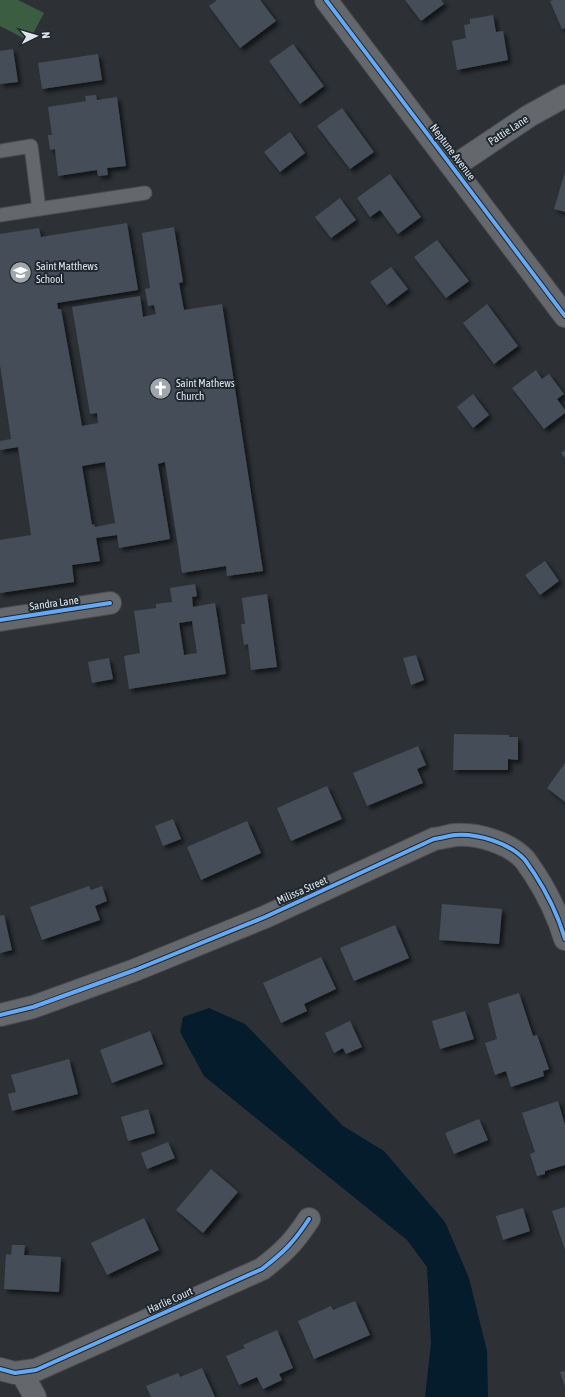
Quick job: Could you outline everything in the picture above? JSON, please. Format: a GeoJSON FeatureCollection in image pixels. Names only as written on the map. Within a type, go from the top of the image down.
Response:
{"type":"FeatureCollection","features":[{"type":"Feature","properties":{"kind":"street","name":"Neptune Avenue"},"geometry":{"type":"LineString","coordinates":[[326,0],[565,316]]}},
{"type":"Feature","properties":{"kind":"street","name":"Pattie Lane"},"geometry":{"type":"LineString","coordinates":[[453,167],[529,116],[565,96]]}},
{"type":"Feature","properties":{"kind":"street","name":"Sandra Lane"},"geometry":{"type":"LineString","coordinates":[[0,620],[110,603]]}},
{"type":"Feature","properties":{"kind":"street","name":"Milissa Street"},"geometry":{"type":"LineString","coordinates":[[0,1015],[33,1006],[135,970],[265,917],[434,839],[456,835],[478,836],[496,841],[515,852],[525,860],[546,891],[565,939]]}},
{"type":"Feature","properties":{"kind":"street","name":"Harlie Court"},"geometry":{"type":"LineString","coordinates":[[22,1373],[36,1370],[262,1269],[283,1253],[298,1237],[309,1219]]}},
{"type":"Feature","properties":{"kind":"street"},"geometry":{"type":"LineString","coordinates":[[0,1369],[15,1373],[22,1373],[35,1397]]}},
{"type":"Feature","properties":{"kind":"lane"},"geometry":{"type":"LineString","coordinates":[[0,150],[31,146],[39,209]]}},
{"type":"Feature","properties":{"kind":"lane"},"geometry":{"type":"LineString","coordinates":[[0,215],[145,193]]}},
{"type":"Feature","properties":{"kind":"green space"},"geometry":{"type":"Polygon","coordinates":[[[0,0],[18,0],[44,13],[29,41],[0,26],[0,0]]]}},
{"type":"Feature","properties":{"kind":"water"},"geometry":{"type":"Polygon","coordinates":[[[209,1008],[245,1024],[343,1126],[384,1151],[445,1222],[469,1278],[487,1351],[488,1397],[425,1397],[431,1343],[427,1267],[407,1240],[204,1076],[180,1032],[183,1017],[209,1008]]]}},
{"type":"Feature","properties":{"kind":"building"},"geometry":{"type":"Polygon","coordinates":[[[217,0],[260,0],[276,21],[240,48],[209,6],[217,0]]]}},
{"type":"Feature","properties":{"kind":"building"},"geometry":{"type":"Polygon","coordinates":[[[405,0],[441,0],[444,4],[421,21],[405,0]]]}},
{"type":"Feature","properties":{"kind":"building"},"geometry":{"type":"Polygon","coordinates":[[[565,0],[565,28],[562,29],[550,1],[565,0]]]}},
{"type":"Feature","properties":{"kind":"building"},"geometry":{"type":"Polygon","coordinates":[[[493,15],[496,32],[503,31],[508,60],[457,70],[452,41],[466,38],[464,25],[470,24],[470,19],[493,15]]]}},
{"type":"Feature","properties":{"kind":"building"},"geometry":{"type":"Polygon","coordinates":[[[293,44],[324,86],[300,104],[269,61],[293,44]]]}},
{"type":"Feature","properties":{"kind":"building"},"geometry":{"type":"Polygon","coordinates":[[[13,49],[18,82],[0,84],[0,51],[13,49]]]}},
{"type":"Feature","properties":{"kind":"building"},"geometry":{"type":"Polygon","coordinates":[[[98,54],[102,80],[42,89],[38,63],[98,54]]]}},
{"type":"Feature","properties":{"kind":"building"},"geometry":{"type":"Polygon","coordinates":[[[96,95],[97,100],[117,97],[126,166],[107,168],[108,175],[98,176],[97,170],[58,176],[55,149],[50,150],[48,135],[52,135],[48,107],[86,101],[85,96],[96,95]]]}},
{"type":"Feature","properties":{"kind":"building"},"geometry":{"type":"Polygon","coordinates":[[[342,108],[374,152],[350,169],[317,126],[342,108]]]}},
{"type":"Feature","properties":{"kind":"building"},"geometry":{"type":"Polygon","coordinates":[[[290,132],[305,153],[280,172],[264,152],[290,132]]]}},
{"type":"Feature","properties":{"kind":"building"},"geometry":{"type":"Polygon","coordinates":[[[565,172],[565,212],[554,209],[565,172]]]}},
{"type":"Feature","properties":{"kind":"building"},"geometry":{"type":"Polygon","coordinates":[[[390,174],[421,217],[398,234],[380,210],[370,217],[357,198],[390,174]]]}},
{"type":"Feature","properties":{"kind":"building"},"geometry":{"type":"Polygon","coordinates":[[[340,198],[356,220],[331,238],[315,217],[340,198]]]}},
{"type":"Feature","properties":{"kind":"building","name":"Saint Mathews Church"},"geometry":{"type":"Polygon","coordinates":[[[127,223],[138,290],[57,303],[58,309],[61,309],[82,426],[98,423],[97,413],[90,414],[72,307],[140,296],[143,317],[156,314],[154,305],[148,306],[145,289],[150,288],[142,233],[174,227],[183,282],[179,283],[184,310],[222,304],[263,571],[227,576],[226,566],[182,573],[165,462],[158,464],[170,539],[119,548],[117,535],[96,538],[100,561],[72,565],[74,582],[0,593],[0,540],[31,535],[18,447],[0,450],[0,441],[11,439],[0,365],[0,234],[39,228],[41,237],[127,223]],[[105,462],[82,466],[92,525],[94,524],[95,527],[115,523],[105,462]]]}},
{"type":"Feature","properties":{"kind":"building"},"geometry":{"type":"Polygon","coordinates":[[[437,240],[469,281],[446,298],[414,257],[437,240]]]}},
{"type":"Feature","properties":{"kind":"building"},"geometry":{"type":"Polygon","coordinates":[[[391,267],[408,289],[387,305],[370,282],[391,267]]]}},
{"type":"Feature","properties":{"kind":"building"},"geometry":{"type":"Polygon","coordinates":[[[487,304],[518,346],[494,364],[463,323],[487,304]]]}},
{"type":"Feature","properties":{"kind":"building"},"geometry":{"type":"Polygon","coordinates":[[[536,370],[542,379],[549,374],[564,394],[557,399],[565,410],[565,413],[544,429],[512,388],[536,370]]]}},
{"type":"Feature","properties":{"kind":"building"},"geometry":{"type":"Polygon","coordinates":[[[473,394],[489,415],[473,428],[457,407],[473,394]]]}},
{"type":"Feature","properties":{"kind":"building"},"geometry":{"type":"Polygon","coordinates":[[[565,450],[565,458],[561,453],[565,450]]]}},
{"type":"Feature","properties":{"kind":"building"},"geometry":{"type":"Polygon","coordinates":[[[545,561],[559,581],[540,595],[525,575],[545,561]]]}},
{"type":"Feature","properties":{"kind":"building"},"geometry":{"type":"Polygon","coordinates":[[[195,584],[197,596],[192,597],[193,607],[215,603],[226,674],[129,689],[124,656],[140,653],[134,611],[156,608],[156,604],[172,602],[170,588],[195,584]],[[192,621],[179,623],[184,655],[197,653],[192,621]]]}},
{"type":"Feature","properties":{"kind":"building"},"geometry":{"type":"Polygon","coordinates":[[[267,594],[277,667],[251,670],[248,644],[244,645],[241,624],[245,624],[242,598],[267,594]]]}},
{"type":"Feature","properties":{"kind":"building"},"geometry":{"type":"Polygon","coordinates":[[[416,655],[424,680],[411,685],[403,658],[416,655]]]}},
{"type":"Feature","properties":{"kind":"building"},"geometry":{"type":"Polygon","coordinates":[[[109,658],[113,679],[92,683],[88,662],[109,658]]]}},
{"type":"Feature","properties":{"kind":"building"},"geometry":{"type":"Polygon","coordinates":[[[454,734],[509,735],[509,737],[518,737],[518,760],[508,759],[508,770],[453,770],[454,734]]]}},
{"type":"Feature","properties":{"kind":"building"},"geometry":{"type":"Polygon","coordinates":[[[418,746],[426,765],[417,769],[423,783],[367,806],[353,773],[418,746]]]}},
{"type":"Feature","properties":{"kind":"building"},"geometry":{"type":"Polygon","coordinates":[[[565,763],[565,802],[547,788],[565,763]]]}},
{"type":"Feature","properties":{"kind":"building"},"geometry":{"type":"Polygon","coordinates":[[[327,786],[342,819],[291,841],[277,808],[327,786]]]}},
{"type":"Feature","properties":{"kind":"building"},"geometry":{"type":"Polygon","coordinates":[[[173,819],[181,839],[163,846],[155,826],[173,819]]]}},
{"type":"Feature","properties":{"kind":"building"},"geometry":{"type":"Polygon","coordinates":[[[247,821],[261,853],[201,880],[187,847],[247,821]]]}},
{"type":"Feature","properties":{"kind":"building"},"geometry":{"type":"Polygon","coordinates":[[[89,886],[91,890],[102,886],[107,901],[95,906],[100,920],[42,940],[30,907],[89,886]]]}},
{"type":"Feature","properties":{"kind":"building"},"geometry":{"type":"Polygon","coordinates":[[[442,904],[502,909],[499,944],[439,940],[442,904]]]}},
{"type":"Feature","properties":{"kind":"building"},"geometry":{"type":"Polygon","coordinates":[[[4,915],[12,950],[0,953],[0,916],[4,915]]]}},
{"type":"Feature","properties":{"kind":"building"},"geometry":{"type":"Polygon","coordinates":[[[395,925],[409,958],[354,981],[340,948],[395,925]]]}},
{"type":"Feature","properties":{"kind":"building"},"geometry":{"type":"Polygon","coordinates":[[[321,957],[336,989],[304,1004],[307,1011],[281,1023],[263,983],[321,957]]]}},
{"type":"Feature","properties":{"kind":"building"},"geometry":{"type":"Polygon","coordinates":[[[519,993],[533,1036],[537,1035],[549,1069],[543,1071],[544,1076],[511,1087],[506,1071],[495,1075],[485,1043],[497,1039],[488,1003],[519,993]]]}},
{"type":"Feature","properties":{"kind":"building"},"geometry":{"type":"Polygon","coordinates":[[[465,1011],[474,1039],[440,1049],[432,1021],[465,1011]]]}},
{"type":"Feature","properties":{"kind":"building"},"geometry":{"type":"Polygon","coordinates":[[[350,1021],[362,1047],[346,1054],[343,1048],[334,1053],[325,1033],[350,1021]]]}},
{"type":"Feature","properties":{"kind":"building"},"geometry":{"type":"Polygon","coordinates":[[[150,1031],[163,1064],[112,1083],[100,1050],[150,1031]]]}},
{"type":"Feature","properties":{"kind":"building"},"geometry":{"type":"Polygon","coordinates":[[[69,1059],[78,1094],[12,1111],[8,1094],[16,1092],[11,1075],[69,1059]]]}},
{"type":"Feature","properties":{"kind":"building"},"geometry":{"type":"Polygon","coordinates":[[[558,1101],[565,1125],[565,1165],[545,1171],[545,1174],[537,1176],[530,1154],[535,1152],[522,1113],[558,1101]]]}},
{"type":"Feature","properties":{"kind":"building"},"geometry":{"type":"Polygon","coordinates":[[[148,1109],[155,1133],[128,1141],[121,1117],[148,1109]]]}},
{"type":"Feature","properties":{"kind":"building"},"geometry":{"type":"Polygon","coordinates":[[[479,1119],[488,1140],[454,1154],[445,1133],[479,1119]]]}},
{"type":"Feature","properties":{"kind":"building"},"geometry":{"type":"Polygon","coordinates":[[[168,1142],[175,1158],[147,1169],[141,1153],[168,1142]]]}},
{"type":"Feature","properties":{"kind":"building"},"geometry":{"type":"Polygon","coordinates":[[[211,1169],[238,1192],[203,1233],[176,1210],[211,1169]]]}},
{"type":"Feature","properties":{"kind":"building"},"geometry":{"type":"Polygon","coordinates":[[[565,1207],[565,1250],[552,1211],[565,1207]]]}},
{"type":"Feature","properties":{"kind":"building"},"geometry":{"type":"Polygon","coordinates":[[[523,1208],[530,1231],[503,1240],[496,1216],[523,1208]]]}},
{"type":"Feature","properties":{"kind":"building"},"geometry":{"type":"Polygon","coordinates":[[[144,1218],[159,1250],[107,1275],[91,1243],[144,1218]]]}},
{"type":"Feature","properties":{"kind":"building"},"geometry":{"type":"Polygon","coordinates":[[[12,1245],[25,1245],[24,1255],[61,1257],[59,1292],[4,1289],[6,1254],[11,1255],[12,1245]]]}},
{"type":"Feature","properties":{"kind":"building"},"geometry":{"type":"Polygon","coordinates":[[[355,1301],[370,1335],[314,1359],[298,1321],[331,1306],[333,1310],[355,1301]]]}},
{"type":"Feature","properties":{"kind":"building"},"geometry":{"type":"Polygon","coordinates":[[[277,1330],[293,1368],[279,1374],[282,1380],[263,1389],[257,1377],[239,1385],[226,1356],[245,1348],[243,1345],[277,1330]]]}},
{"type":"Feature","properties":{"kind":"building"},"geometry":{"type":"Polygon","coordinates":[[[202,1368],[215,1397],[151,1397],[146,1386],[178,1373],[180,1377],[202,1368]]]}},
{"type":"Feature","properties":{"kind":"building"},"geometry":{"type":"Polygon","coordinates":[[[565,1371],[565,1387],[560,1372],[565,1371]]]}},
{"type":"Feature","properties":{"kind":"cycle path"},"geometry":{"type":"LineString","coordinates":[[326,0],[565,316]]}},
{"type":"Feature","properties":{"kind":"cycle path"},"geometry":{"type":"LineString","coordinates":[[0,620],[110,603]]}},
{"type":"Feature","properties":{"kind":"cycle path"},"geometry":{"type":"LineString","coordinates":[[0,1015],[33,1007],[135,970],[265,917],[434,839],[455,835],[473,836],[493,840],[519,854],[525,860],[548,896],[565,939]]}},
{"type":"Feature","properties":{"kind":"cycle path"},"geometry":{"type":"LineString","coordinates":[[0,1369],[15,1373],[36,1370],[262,1269],[288,1246],[309,1219]]}},
{"type":"Feature","properties":{"kind":"place","name":"Saint Matthews School"},"geometry":{"type":"Point","coordinates":[20,272]}},
{"type":"Feature","properties":{"kind":"place","name":"Saint Mathews Church"},"geometry":{"type":"Point","coordinates":[160,389]}}]}
